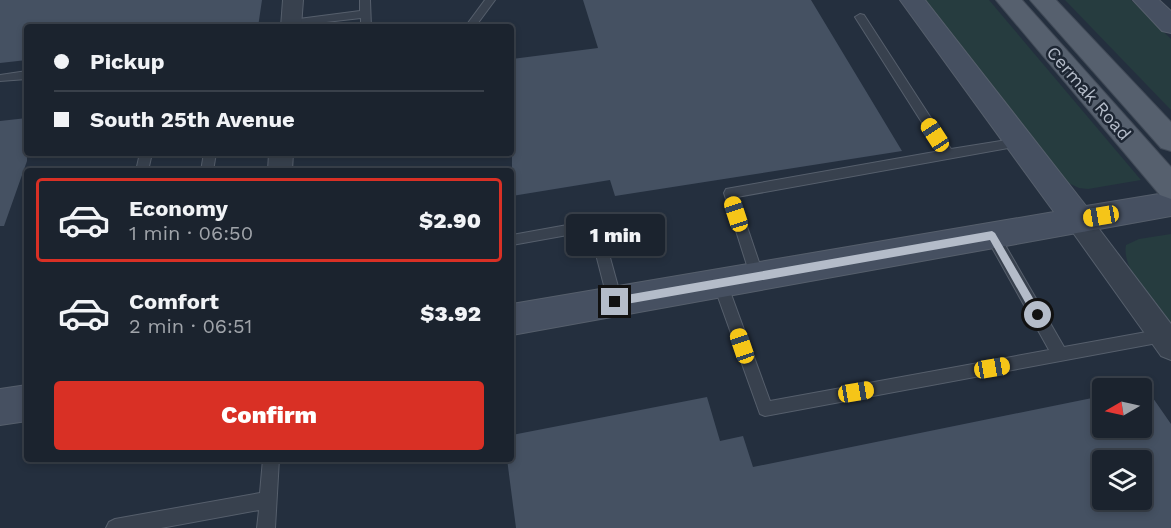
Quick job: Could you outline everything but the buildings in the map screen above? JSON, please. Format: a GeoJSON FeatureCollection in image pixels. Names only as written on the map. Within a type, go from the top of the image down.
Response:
{"type":"FeatureCollection","features":[{"type":"Feature","properties":{"kind":"main road"},"geometry":{"type":"LineString","coordinates":[[912,0],[1078,220]]}},
{"type":"Feature","properties":{"kind":"main road","name":"Cermak Road"},"geometry":{"type":"LineString","coordinates":[[1008,0],[1171,187]]}},
{"type":"Feature","properties":{"kind":"main road","name":"Cermak Road"},"geometry":{"type":"LineString","coordinates":[[1042,0],[1171,140]]}},
{"type":"Feature","properties":{"kind":"main road"},"geometry":{"type":"LineString","coordinates":[[1145,0],[1171,25]]}},
{"type":"Feature","properties":{"kind":"main road"},"geometry":{"type":"LineString","coordinates":[[514,320],[1171,204]]}},
{"type":"Feature","properties":{"kind":"main road"},"geometry":{"type":"LineString","coordinates":[[0,407],[24,403]]}},
{"type":"Feature","properties":{"kind":"street"},"geometry":{"type":"LineString","coordinates":[[291,24],[293,0]]}},
{"type":"Feature","properties":{"kind":"street"},"geometry":{"type":"LineString","coordinates":[[1078,220],[1167,341]]}},
{"type":"Feature","properties":{"kind":"lane"},"geometry":{"type":"LineString","coordinates":[[365,0],[366,24]]}},
{"type":"Feature","properties":{"kind":"lane"},"geometry":{"type":"LineString","coordinates":[[472,24],[490,0]]}},
{"type":"Feature","properties":{"kind":"lane"},"geometry":{"type":"LineString","coordinates":[[298,24],[366,14]]}},
{"type":"Feature","properties":{"kind":"lane"},"geometry":{"type":"LineString","coordinates":[[860,17],[948,154]]}},
{"type":"Feature","properties":{"kind":"lane"},"geometry":{"type":"LineString","coordinates":[[4,78],[24,75]]}},
{"type":"Feature","properties":{"kind":"lane"},"geometry":{"type":"LineString","coordinates":[[757,277],[730,193],[1019,142]]}},
{"type":"Feature","properties":{"kind":"lane"},"geometry":{"type":"LineString","coordinates":[[514,240],[595,225],[615,302]]}},
{"type":"Feature","properties":{"kind":"lane"},"geometry":{"type":"LineString","coordinates":[[992,235],[1060,355]]}},
{"type":"Feature","properties":{"kind":"lane"},"geometry":{"type":"LineString","coordinates":[[720,283],[765,409],[1060,355],[1167,341]]}},
{"type":"Feature","properties":{"kind":"lane"},"geometry":{"type":"LineString","coordinates":[[266,528],[271,462]]}},
{"type":"Feature","properties":{"kind":"lane"},"geometry":{"type":"LineString","coordinates":[[115,528],[268,500]]}},
{"type":"Feature","properties":{"kind":"green space"},"geometry":{"type":"Polygon","coordinates":[[[923,0],[989,0],[1141,180],[1088,189],[1079,188],[1062,180],[923,0]]]}},
{"type":"Feature","properties":{"kind":"green space"},"geometry":{"type":"Polygon","coordinates":[[[1065,0],[1131,0],[1171,39],[1171,110],[1065,0]]]}},
{"type":"Feature","properties":{"kind":"green space"},"geometry":{"type":"Polygon","coordinates":[[[1171,234],[1171,324],[1134,276],[1126,255],[1126,245],[1139,239],[1171,234]]]}},
{"type":"Feature","properties":{"kind":"route"},"geometry":{"type":"LineString","coordinates":[[615,302],[992,235],[1038,315]]}}]}
